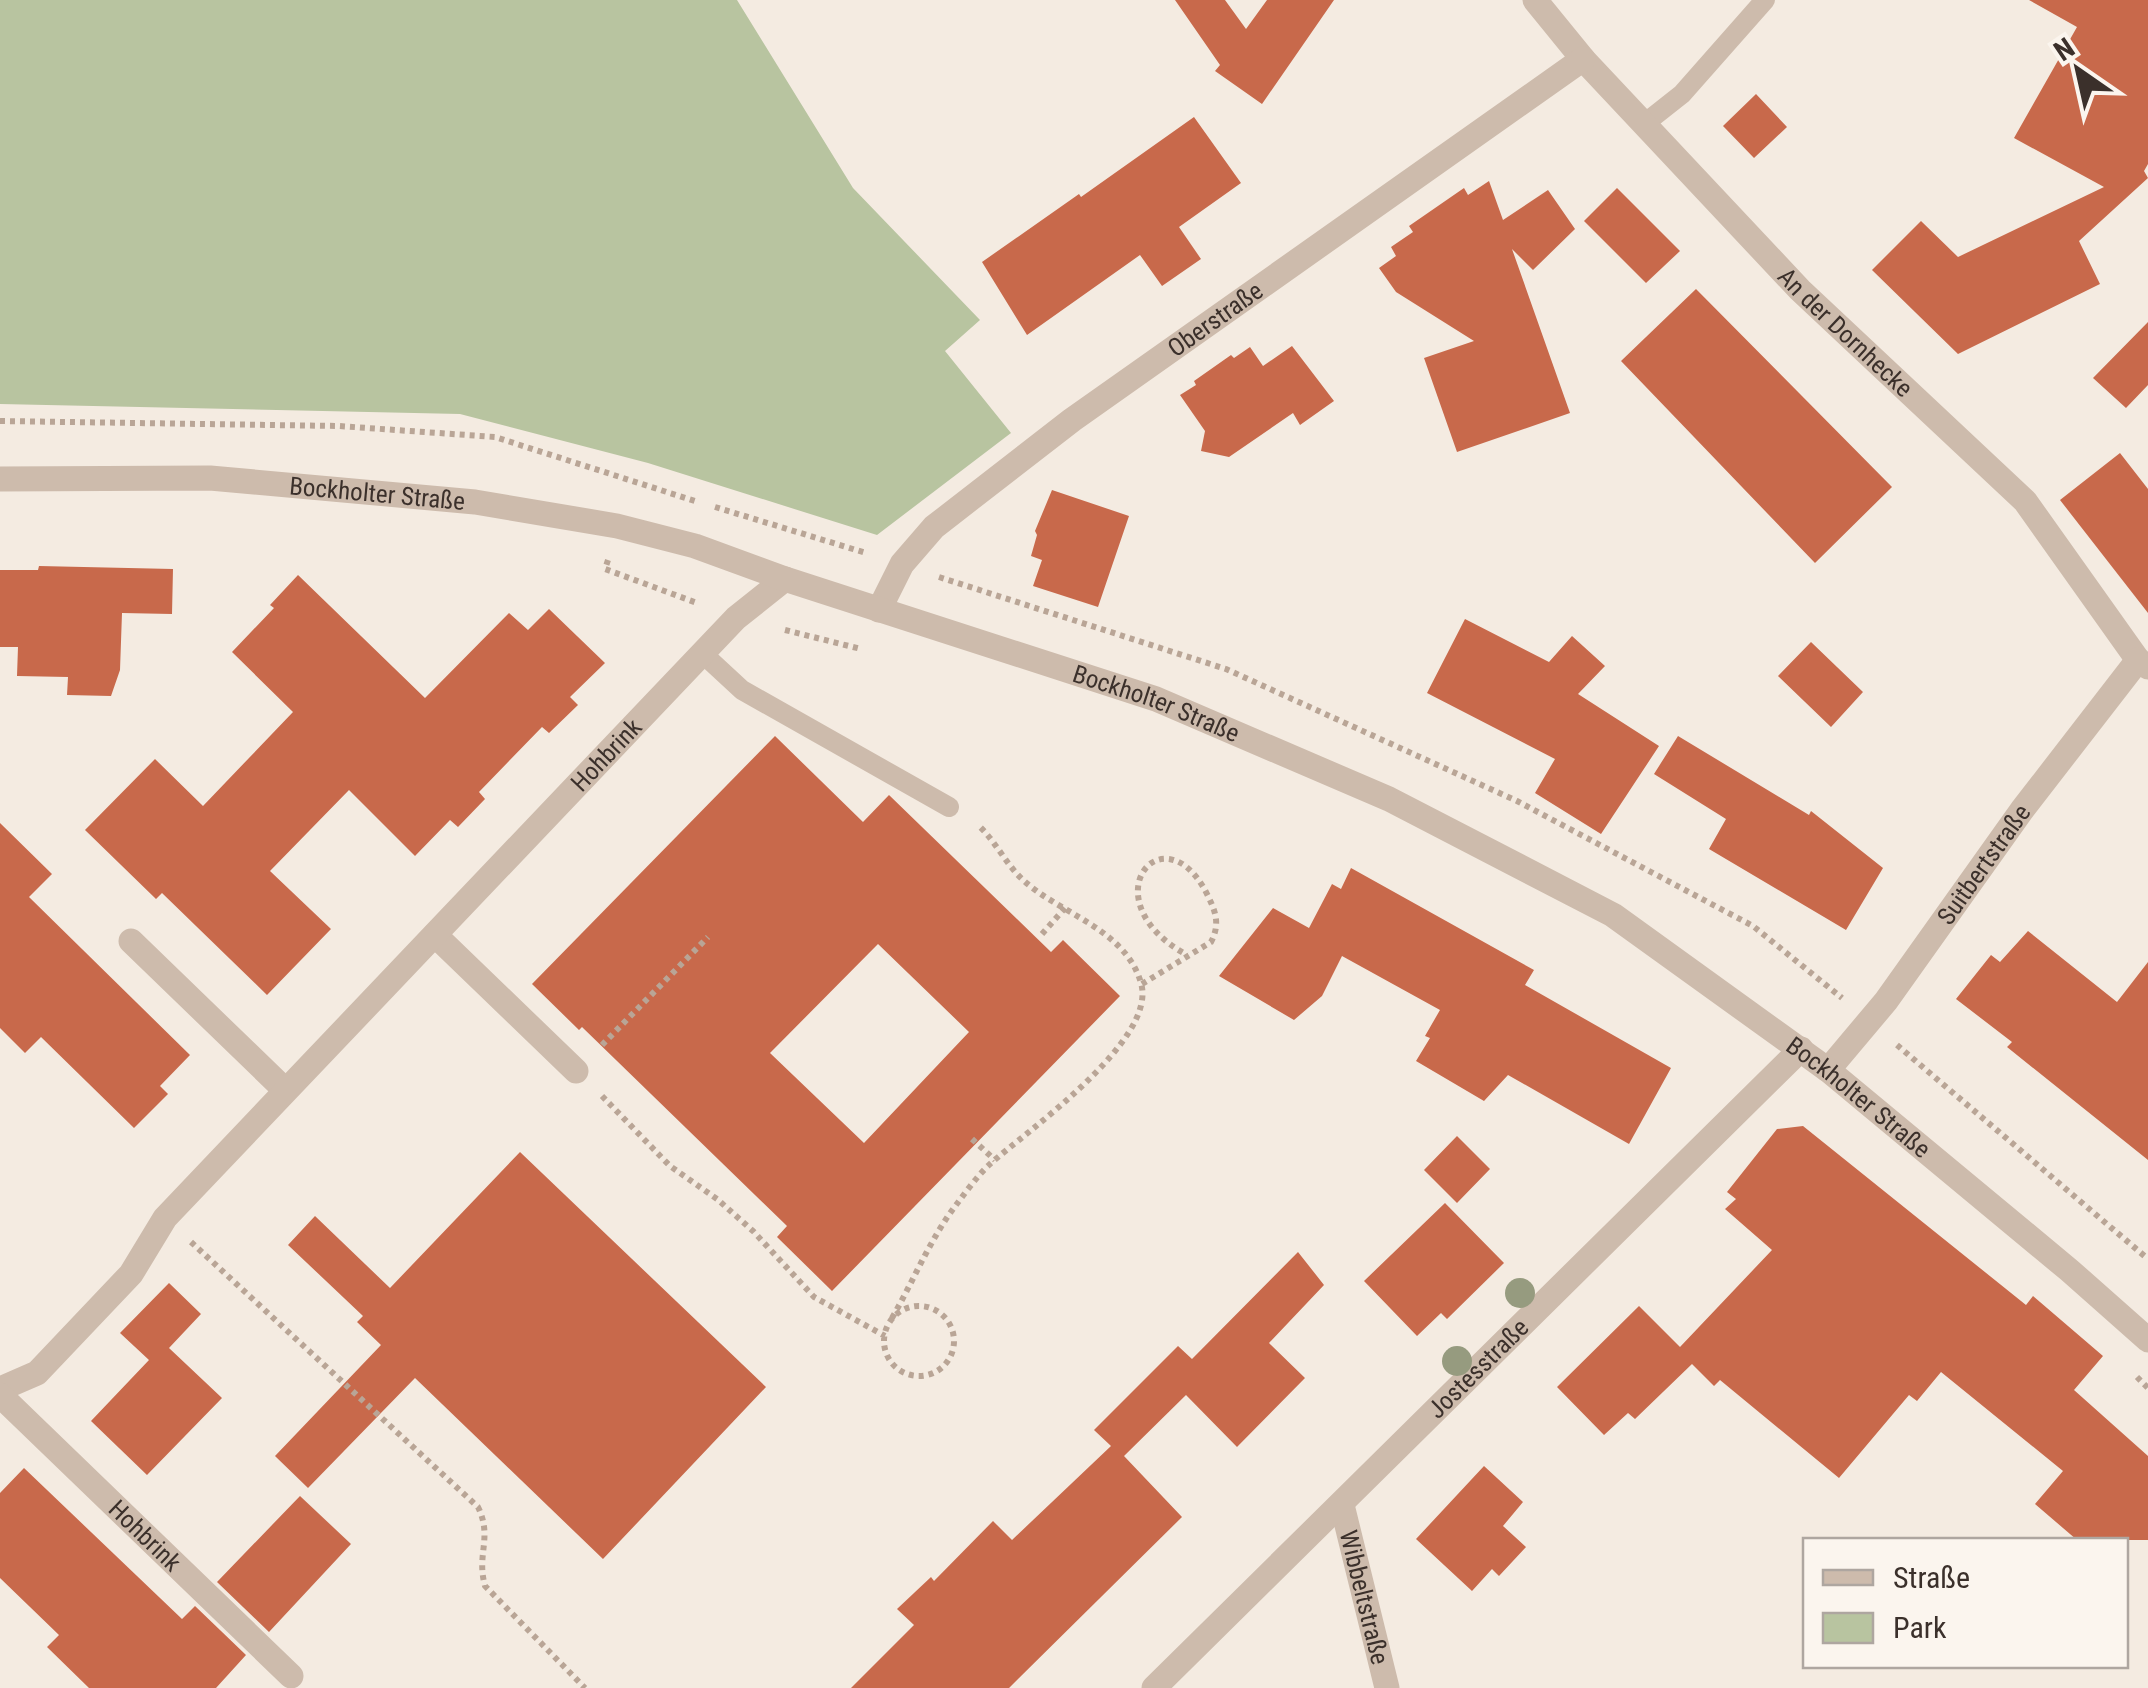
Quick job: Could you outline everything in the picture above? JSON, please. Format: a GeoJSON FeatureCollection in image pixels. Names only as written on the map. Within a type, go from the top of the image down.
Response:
{"type":"FeatureCollection","features":[{"type":"Feature","properties":{"kind":"street","name":"An der Dornhecke"},"geometry":{"type":"LineString","coordinates":[[1534,0],[1583,59],[1800,290],[2024,501],[2143,664]]}},
{"type":"Feature","properties":{"kind":"street","name":"Oberstraße"},"geometry":{"type":"LineString","coordinates":[[879,610],[902,564],[934,526],[1072,420],[1583,59]]}},
{"type":"Feature","properties":{"kind":"street","name":"Bockholter Straße"},"geometry":{"type":"LineString","coordinates":[[0,479],[210,478],[475,502],[618,526],[695,546],[785,580],[1156,700],[1389,799],[1613,914],[1828,1070],[2148,1340]]}},
{"type":"Feature","properties":{"kind":"street","name":"Hohbrink"},"geometry":{"type":"LineString","coordinates":[[292,1676],[0,1392],[37,1373],[130,1274],[165,1218],[284,1090],[736,618],[785,580]]}},
{"type":"Feature","properties":{"kind":"street","name":"Suitbertstraße"},"geometry":{"type":"LineString","coordinates":[[1828,1070],[1886,1001],[2022,810],[2143,664]]}},
{"type":"Feature","properties":{"kind":"street"},"geometry":{"type":"LineString","coordinates":[[434,934],[576,1071]]}},
{"type":"Feature","properties":{"kind":"street"},"geometry":{"type":"LineString","coordinates":[[131,941],[284,1090]]}},
{"type":"Feature","properties":{"kind":"street","name":"Jostesstraße"},"geometry":{"type":"LineString","coordinates":[[1154,1688],[1801,1050]]}},
{"type":"Feature","properties":{"kind":"street","name":"Wibbeltstraße"},"geometry":{"type":"LineString","coordinates":[[1342,1504],[1388,1688]]}},
{"type":"Feature","properties":{"kind":"lane"},"geometry":{"type":"LineString","coordinates":[[1644,124],[1682,94],[1766,0]]}},
{"type":"Feature","properties":{"kind":"lane"},"geometry":{"type":"LineString","coordinates":[[702,653],[742,690],[948,806]]}},
{"type":"Feature","properties":{"kind":"path"},"geometry":{"type":"LineString","coordinates":[[0,421],[340,426],[495,438],[1226,669],[1517,801],[1753,926],[1869,1020],[2148,1260]]}},
{"type":"Feature","properties":{"kind":"path"},"geometry":{"type":"LineString","coordinates":[[605,569],[736,618],[867,650]]}},
{"type":"Feature","properties":{"kind":"path"},"geometry":{"type":"LineString","coordinates":[[892,1318],[915,1306],[936,1310],[951,1326],[954,1348],[942,1368],[922,1376],[892,1363],[886,1354],[885,1336],[892,1318],[952,1210],[995,1160],[1070,1098],[1116,1050],[1140,1008],[1142,984],[1122,952],[1097,928],[1020,878],[986,833],[948,806]]}},
{"type":"Feature","properties":{"kind":"path"},"geometry":{"type":"LineString","coordinates":[[1142,984],[1211,942],[1217,931],[1217,913],[1199,879],[1174,860],[1157,859],[1136,880],[1138,896],[1159,937],[1187,955]]}},
{"type":"Feature","properties":{"kind":"path"},"geometry":{"type":"LineString","coordinates":[[1042,934],[1066,908]]}},
{"type":"Feature","properties":{"kind":"path"},"geometry":{"type":"LineString","coordinates":[[708,937],[576,1071],[670,1166],[753,1230],[814,1297],[885,1336]]}},
{"type":"Feature","properties":{"kind":"path"},"geometry":{"type":"LineString","coordinates":[[972,1139],[995,1160]]}},
{"type":"Feature","properties":{"kind":"path"},"geometry":{"type":"LineString","coordinates":[[165,1218],[478,1507],[486,1524],[481,1571],[485,1586],[585,1688]]}},
{"type":"Feature","properties":{"kind":"path"},"geometry":{"type":"LineString","coordinates":[[2134,1374],[2148,1388]]}},
{"type":"Feature","properties":{"kind":"green space"},"geometry":{"type":"Polygon","coordinates":[[[0,0],[737,0],[853,188],[980,320],[945,351],[1011,433],[877,535],[648,463],[460,414],[0,404],[0,0]]]}},
{"type":"Feature","properties":{"kind":"building"},"geometry":{"type":"Polygon","coordinates":[[[1175,0],[1225,0],[1246,29],[1267,0],[1334,0],[1262,104],[1215,71],[1220,65],[1175,0]]]}},
{"type":"Feature","properties":{"kind":"building"},"geometry":{"type":"Polygon","coordinates":[[[2029,0],[2148,0],[2148,164],[2144,171],[2148,178],[2079,241],[2100,284],[1958,354],[1872,270],[1921,221],[1958,257],[2104,187],[2014,138],[2077,27],[2029,0]]]}},
{"type":"Feature","properties":{"kind":"building"},"geometry":{"type":"Polygon","coordinates":[[[1756,94],[1787,127],[1754,158],[1723,126],[1756,94]]]}},
{"type":"Feature","properties":{"kind":"building"},"geometry":{"type":"Polygon","coordinates":[[[1194,117],[1241,183],[1179,227],[1201,259],[1162,286],[1140,255],[1027,335],[982,262],[1194,117]]]}},
{"type":"Feature","properties":{"kind":"building"},"geometry":{"type":"Polygon","coordinates":[[[1489,181],[1503,220],[1548,190],[1575,229],[1533,270],[1512,249],[1570,413],[1457,452],[1424,358],[1474,341],[1396,292],[1379,268],[1396,256],[1391,247],[1413,232],[1409,226],[1464,188],[1468,195],[1489,181]]]}},
{"type":"Feature","properties":{"kind":"building"},"geometry":{"type":"Polygon","coordinates":[[[1617,188],[1680,251],[1646,283],[1584,221],[1617,188]]]}},
{"type":"Feature","properties":{"kind":"building"},"geometry":{"type":"Polygon","coordinates":[[[1696,289],[1892,487],[1815,563],[1621,361],[1696,289]]]}},
{"type":"Feature","properties":{"kind":"building"},"geometry":{"type":"Polygon","coordinates":[[[2148,322],[2148,385],[2126,408],[2093,378],[2148,322]]]}},
{"type":"Feature","properties":{"kind":"building"},"geometry":{"type":"Polygon","coordinates":[[[1292,346],[1334,401],[1300,425],[1293,413],[1229,457],[1201,451],[1205,431],[1180,395],[1231,355],[1234,358],[1250,347],[1263,366],[1292,346]]]}},
{"type":"Feature","properties":{"kind":"building"},"geometry":{"type":"Polygon","coordinates":[[[2120,453],[2148,489],[2148,613],[2060,500],[2120,453]]]}},
{"type":"Feature","properties":{"kind":"building"},"geometry":{"type":"Polygon","coordinates":[[[1052,490],[1129,516],[1098,607],[1033,586],[1042,560],[1031,556],[1035,531],[1052,490]]]}},
{"type":"Feature","properties":{"kind":"building"},"geometry":{"type":"Polygon","coordinates":[[[39,566],[173,569],[172,614],[122,613],[120,670],[111,696],[67,695],[68,677],[17,676],[18,647],[0,647],[0,570],[38,570],[39,566]]]}},
{"type":"Feature","properties":{"kind":"building"},"geometry":{"type":"Polygon","coordinates":[[[298,575],[425,698],[509,613],[528,630],[549,609],[605,663],[570,697],[578,705],[549,733],[542,727],[479,792],[485,799],[458,827],[450,820],[415,856],[349,790],[270,871],[331,929],[267,995],[162,893],[156,899],[85,830],[155,759],[203,806],[293,712],[232,652],[274,608],[270,605],[298,575]]]}},
{"type":"Feature","properties":{"kind":"building"},"geometry":{"type":"Polygon","coordinates":[[[1465,619],[1549,662],[1572,636],[1605,666],[1578,694],[1659,746],[1601,834],[1535,793],[1555,759],[1427,693],[1465,619]]]}},
{"type":"Feature","properties":{"kind":"building"},"geometry":{"type":"Polygon","coordinates":[[[1811,642],[1863,692],[1831,727],[1778,676],[1811,642]]]}},
{"type":"Feature","properties":{"kind":"building"},"geometry":{"type":"Polygon","coordinates":[[[775,736],[863,822],[889,795],[1051,952],[1063,940],[1120,996],[832,1291],[777,1237],[787,1226],[582,1027],[579,1030],[532,984],[775,736]],[[878,944],[770,1053],[864,1143],[969,1032],[878,944]]]}},
{"type":"Feature","properties":{"kind":"building"},"geometry":{"type":"Polygon","coordinates":[[[1678,736],[1809,815],[1811,811],[1883,868],[1846,930],[1709,849],[1726,819],[1654,774],[1678,736]]]}},
{"type":"Feature","properties":{"kind":"building"},"geometry":{"type":"Polygon","coordinates":[[[0,823],[52,874],[29,897],[190,1055],[160,1086],[168,1094],[134,1128],[41,1037],[25,1053],[0,1028],[0,823]]]}},
{"type":"Feature","properties":{"kind":"building"},"geometry":{"type":"Polygon","coordinates":[[[1351,868],[1534,970],[1525,985],[1671,1068],[1629,1144],[1508,1075],[1484,1101],[1416,1061],[1440,1010],[1342,956],[1322,996],[1294,1020],[1219,976],[1273,908],[1309,928],[1332,884],[1341,889],[1351,868]]]}},
{"type":"Feature","properties":{"kind":"building"},"geometry":{"type":"Polygon","coordinates":[[[2028,931],[2117,1002],[2148,962],[2148,1160],[2007,1047],[2012,1042],[1956,999],[1991,955],[2000,962],[2028,931]]]}},
{"type":"Feature","properties":{"kind":"building"},"geometry":{"type":"Polygon","coordinates":[[[1803,1126],[2026,1305],[2033,1296],[2103,1356],[2074,1390],[2148,1456],[2148,1540],[2075,1538],[2035,1504],[2063,1471],[1941,1372],[1917,1401],[1909,1395],[1839,1478],[1720,1380],[1714,1386],[1692,1364],[1635,1419],[1628,1413],[1604,1435],[1557,1387],[1639,1306],[1680,1347],[1772,1250],[1725,1209],[1736,1199],[1727,1192],[1777,1129],[1803,1126]]]}},
{"type":"Feature","properties":{"kind":"building"},"geometry":{"type":"Polygon","coordinates":[[[1457,1136],[1490,1169],[1457,1203],[1424,1170],[1457,1136]]]}},
{"type":"Feature","properties":{"kind":"building"},"geometry":{"type":"Polygon","coordinates":[[[520,1152],[766,1387],[603,1559],[415,1378],[308,1488],[275,1456],[381,1345],[357,1322],[363,1316],[288,1245],[315,1216],[390,1288],[520,1152]]]}},
{"type":"Feature","properties":{"kind":"building"},"geometry":{"type":"Polygon","coordinates":[[[1445,1203],[1504,1263],[1447,1319],[1441,1313],[1417,1336],[1364,1281],[1445,1203]]]}},
{"type":"Feature","properties":{"kind":"building"},"geometry":{"type":"Polygon","coordinates":[[[1298,1252],[1324,1285],[1269,1343],[1305,1378],[1237,1447],[1186,1395],[1124,1456],[1182,1517],[1009,1688],[851,1688],[914,1625],[897,1609],[931,1577],[934,1581],[993,1521],[1012,1540],[1111,1446],[1094,1430],[1178,1346],[1192,1359],[1298,1252]]]}},
{"type":"Feature","properties":{"kind":"building"},"geometry":{"type":"Polygon","coordinates":[[[169,1283],[201,1314],[169,1348],[222,1398],[147,1475],[91,1421],[149,1360],[120,1333],[169,1283]]]}},
{"type":"Feature","properties":{"kind":"building"},"geometry":{"type":"Polygon","coordinates":[[[1484,1466],[1523,1502],[1503,1526],[1526,1547],[1499,1576],[1492,1569],[1472,1591],[1416,1539],[1484,1466]]]}},
{"type":"Feature","properties":{"kind":"building"},"geometry":{"type":"Polygon","coordinates":[[[24,1468],[182,1619],[195,1606],[246,1655],[216,1688],[89,1688],[47,1647],[59,1635],[0,1578],[0,1493],[24,1468]]]}},
{"type":"Feature","properties":{"kind":"building"},"geometry":{"type":"Polygon","coordinates":[[[300,1496],[351,1544],[269,1632],[217,1582],[300,1496]]]}}]}
